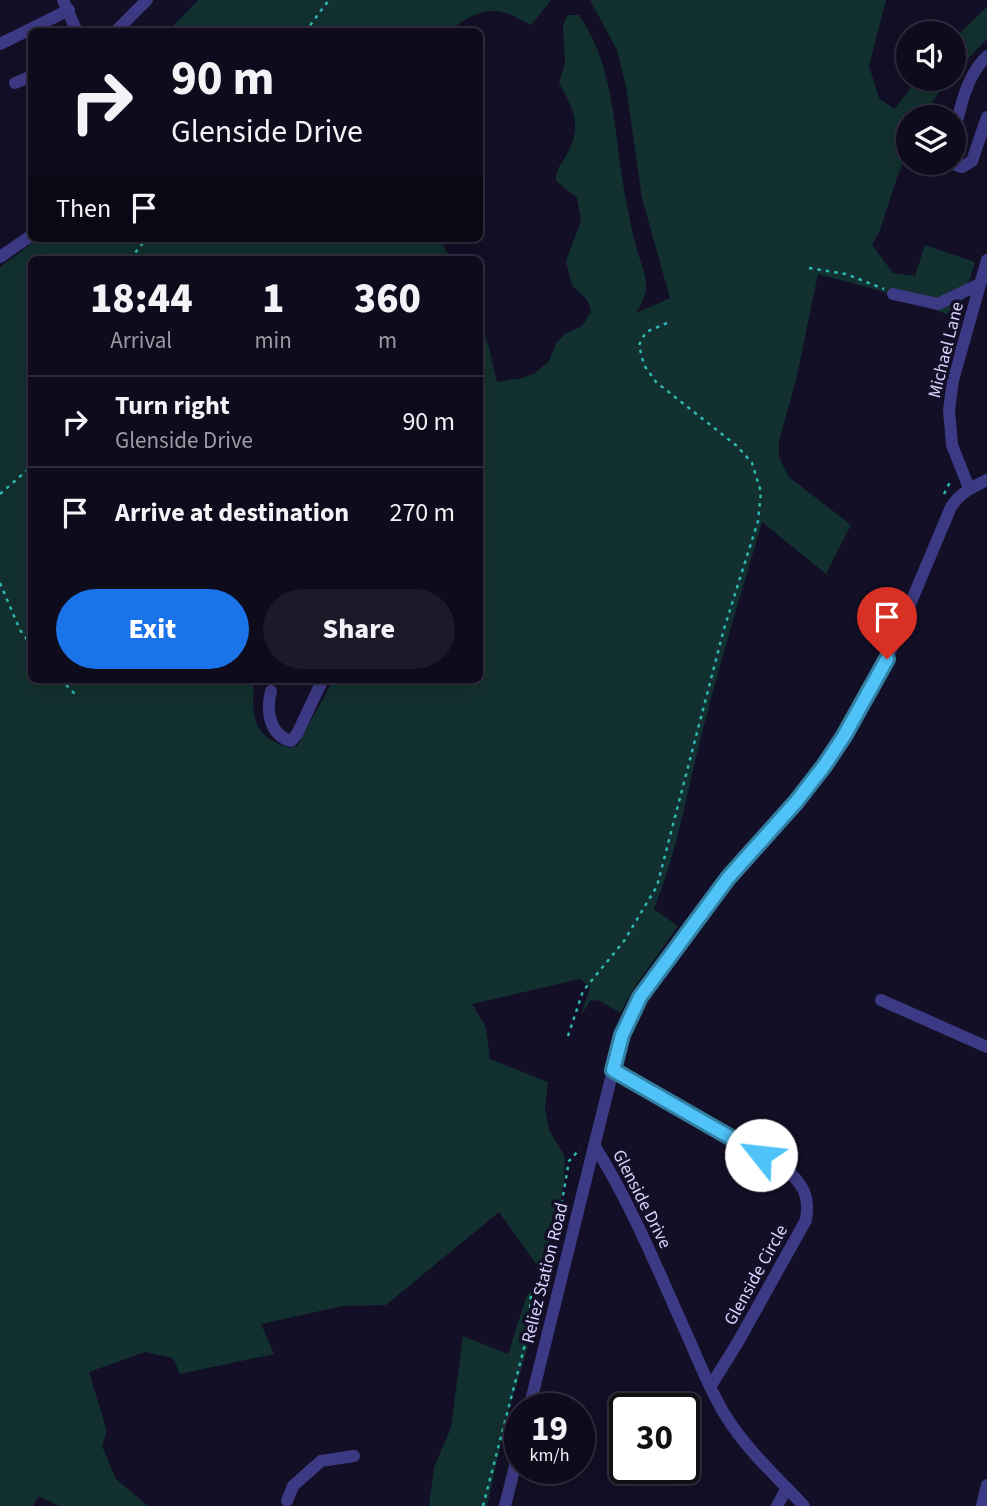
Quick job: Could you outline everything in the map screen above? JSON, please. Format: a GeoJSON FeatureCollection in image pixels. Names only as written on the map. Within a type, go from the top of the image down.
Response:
{"type":"FeatureCollection","features":[{"type":"Feature","properties":{"kind":"street"},"geometry":{"type":"LineString","coordinates":[[120,28],[147,0]]}},
{"type":"Feature","properties":{"kind":"street"},"geometry":{"type":"LineString","coordinates":[[0,44],[65,2],[75,28]]}},
{"type":"Feature","properties":{"kind":"street"},"geometry":{"type":"LineString","coordinates":[[961,105],[978,65],[987,56]]}},
{"type":"Feature","properties":{"kind":"street"},"geometry":{"type":"LineString","coordinates":[[15,83],[28,78]]}},
{"type":"Feature","properties":{"kind":"street"},"geometry":{"type":"LineString","coordinates":[[966,165],[972,161],[987,117]]}},
{"type":"Feature","properties":{"kind":"street"},"geometry":{"type":"LineString","coordinates":[[2,253],[28,237]]}},
{"type":"Feature","properties":{"kind":"street","name":"Michael Lane"},"geometry":{"type":"LineString","coordinates":[[969,488],[952,445],[949,410],[953,380],[987,260]]}},
{"type":"Feature","properties":{"kind":"street"},"geometry":{"type":"LineString","coordinates":[[893,294],[938,304],[980,284]]}},
{"type":"Feature","properties":{"kind":"street","name":"Glenside Drive"},"geometry":{"type":"LineString","coordinates":[[804,1506],[748,1446],[727,1419],[605,1163],[589,1144],[622,1035],[653,978],[728,878],[796,802],[844,736],[887,659],[951,507],[969,488],[987,480]]}},
{"type":"Feature","properties":{"kind":"street"},"geometry":{"type":"LineString","coordinates":[[271,691],[267,705],[271,723],[283,739],[290,741],[297,734],[321,683]]}},
{"type":"Feature","properties":{"kind":"street"},"geometry":{"type":"LineString","coordinates":[[881,1000],[987,1047]]}},
{"type":"Feature","properties":{"kind":"street","name":"Glenside Circle"},"geometry":{"type":"LineString","coordinates":[[613,1070],[784,1168],[804,1188],[808,1201],[806,1220],[710,1387]]}},
{"type":"Feature","properties":{"kind":"street","name":"Reliez Station Road"},"geometry":{"type":"LineString","coordinates":[[533,1393],[589,1144]]}},
{"type":"Feature","properties":{"kind":"street"},"geometry":{"type":"LineString","coordinates":[[287,1501],[293,1486],[321,1461],[354,1456]]}},
{"type":"Feature","properties":{"kind":"street"},"geometry":{"type":"LineString","coordinates":[[505,1506],[510,1484]]}},
{"type":"Feature","properties":{"kind":"street"},"geometry":{"type":"LineString","coordinates":[[982,1506],[987,1485]]}},
{"type":"Feature","properties":{"kind":"street"},"geometry":{"type":"LineString","coordinates":[[777,1506],[787,1488]]}},
{"type":"Feature","properties":{"kind":"path"},"geometry":{"type":"LineString","coordinates":[[308,28],[329,0]]}},
{"type":"Feature","properties":{"kind":"path"},"geometry":{"type":"LineString","coordinates":[[132,256],[143,242]]}},
{"type":"Feature","properties":{"kind":"path"},"geometry":{"type":"LineString","coordinates":[[809,268],[846,274],[893,294]]}},
{"type":"Feature","properties":{"kind":"path"},"geometry":{"type":"LineString","coordinates":[[568,1036],[583,991],[624,941],[657,886],[724,629],[758,521],[761,492],[752,463],[737,446],[656,382],[644,365],[639,345],[646,332],[667,323]]}},
{"type":"Feature","properties":{"kind":"path"},"geometry":{"type":"LineString","coordinates":[[0,494],[28,470]]}},
{"type":"Feature","properties":{"kind":"path"},"geometry":{"type":"LineString","coordinates":[[942,502],[951,480]]}},
{"type":"Feature","properties":{"kind":"path"},"geometry":{"type":"LineString","coordinates":[[0,583],[20,630],[28,641]]}},
{"type":"Feature","properties":{"kind":"path"},"geometry":{"type":"LineString","coordinates":[[64,683],[75,694]]}},
{"type":"Feature","properties":{"kind":"path"},"geometry":{"type":"LineString","coordinates":[[484,1506],[529,1329],[531,1292],[543,1273],[555,1242],[569,1161],[589,1144]]}},
{"type":"Feature","properties":{"kind":"green space"},"geometry":{"type":"Polygon","coordinates":[[[198,0],[551,0],[531,25],[506,13],[491,11],[469,18],[455,28],[171,28],[198,0]]]}},
{"type":"Feature","properties":{"kind":"green space"},"geometry":{"type":"Polygon","coordinates":[[[590,0],[886,0],[869,66],[879,98],[894,109],[896,106],[896,175],[898,175],[880,230],[872,245],[893,273],[915,276],[925,245],[975,262],[958,318],[874,289],[818,274],[796,380],[779,441],[779,457],[789,477],[851,525],[826,574],[762,522],[713,692],[674,850],[654,909],[678,926],[634,988],[620,1013],[600,1001],[591,1000],[581,1015],[590,987],[580,979],[472,1004],[486,1027],[490,1059],[548,1082],[545,1109],[549,1130],[565,1157],[564,1182],[553,1243],[542,1272],[499,1212],[386,1305],[343,1306],[261,1324],[274,1354],[180,1374],[173,1358],[145,1352],[89,1372],[107,1431],[102,1446],[116,1479],[148,1506],[59,1506],[39,1496],[33,1506],[0,1506],[0,267],[34,242],[441,242],[449,256],[28,256],[28,683],[254,683],[254,714],[261,730],[277,743],[290,748],[297,746],[332,683],[483,683],[483,328],[497,382],[535,373],[549,361],[556,343],[565,334],[582,326],[591,312],[588,301],[572,285],[566,261],[581,221],[577,198],[556,181],[557,171],[571,145],[575,127],[575,118],[559,83],[565,63],[563,25],[568,15],[579,15],[592,37],[608,83],[627,205],[645,278],[645,296],[636,313],[670,298],[642,198],[626,86],[617,50],[590,0]]]}},
{"type":"Feature","properties":{"kind":"green space"},"geometry":{"type":"Polygon","coordinates":[[[987,7],[987,39],[966,61],[966,27],[987,7]]]}},
{"type":"Feature","properties":{"kind":"green space"},"geometry":{"type":"Polygon","coordinates":[[[908,91],[940,91],[931,105],[897,105],[908,91]]]}},
{"type":"Feature","properties":{"kind":"green space"},"geometry":{"type":"Polygon","coordinates":[[[542,1272],[526,1353],[514,1393],[504,1393],[504,1430],[487,1506],[429,1506],[434,1467],[451,1428],[463,1336],[508,1354],[526,1298],[542,1272]]]}},
{"type":"Feature","properties":{"kind":"route"},"geometry":{"type":"LineString","coordinates":[[761,1155],[613,1070],[622,1035],[640,997],[728,878],[796,802],[824,766],[887,659]]}}]}
